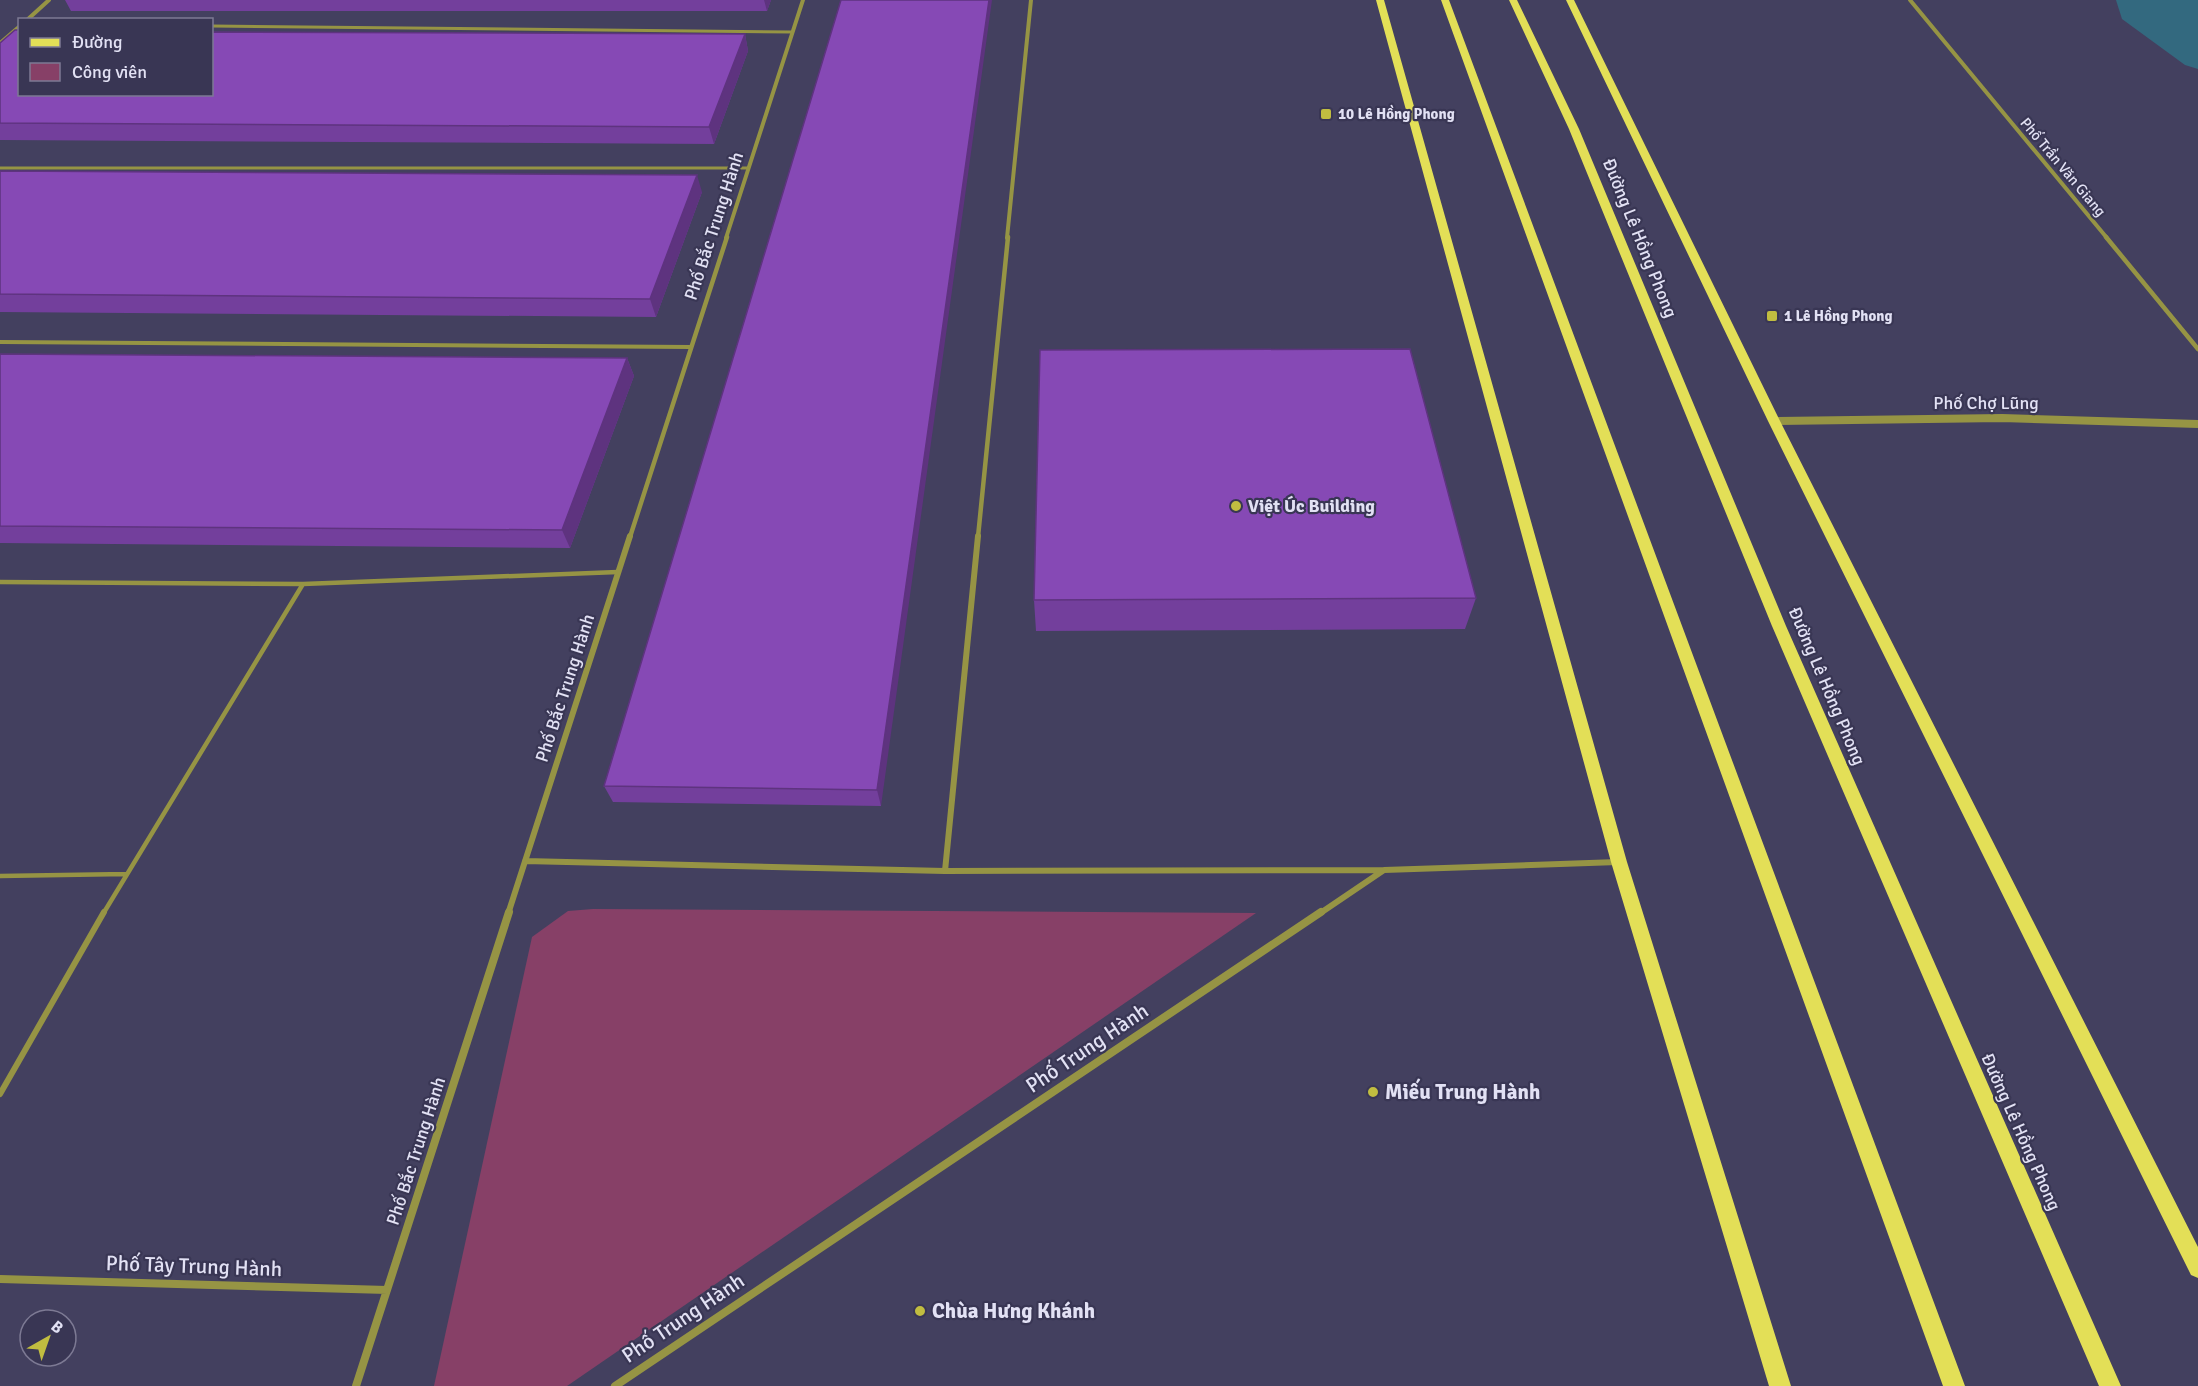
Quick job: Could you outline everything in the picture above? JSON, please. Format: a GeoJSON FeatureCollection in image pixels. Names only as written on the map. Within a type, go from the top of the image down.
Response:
{"type":"FeatureCollection","features":[{"type":"Feature","properties":{"kind":"main road"},"geometry":{"type":"LineString","coordinates":[[1380,0],[1619,862],[1780,1386]]}},
{"type":"Feature","properties":{"kind":"main road"},"geometry":{"type":"LineString","coordinates":[[1445,0],[1954,1386]]}},
{"type":"Feature","properties":{"kind":"main road","name":"Đường Lê Hồng Phong"},"geometry":{"type":"LineString","coordinates":[[1513,0],[1574,129],[1779,626],[2110,1386]]}},
{"type":"Feature","properties":{"kind":"main road","name":"Đường Lê Hồng Phong"},"geometry":{"type":"LineString","coordinates":[[1570,0],[1774,421],[2198,1268]]}},
{"type":"Feature","properties":{"kind":"street"},"geometry":{"type":"LineString","coordinates":[[29,18],[49,0]]}},
{"type":"Feature","properties":{"kind":"street","name":"Phố Bắc Trung Hành"},"geometry":{"type":"LineString","coordinates":[[356,1386],[803,0]]}},
{"type":"Feature","properties":{"kind":"street"},"geometry":{"type":"LineString","coordinates":[[945,871],[1031,0]]}},
{"type":"Feature","properties":{"kind":"street","name":"Phố Trần Văn Giang"},"geometry":{"type":"LineString","coordinates":[[1910,0],[2198,349]]}},
{"type":"Feature","properties":{"kind":"street"},"geometry":{"type":"LineString","coordinates":[[0,43],[18,28]]}},
{"type":"Feature","properties":{"kind":"street","name":"Phố Chợ Lũng"},"geometry":{"type":"LineString","coordinates":[[1774,421],[2002,418],[2198,424]]}},
{"type":"Feature","properties":{"kind":"street"},"geometry":{"type":"LineString","coordinates":[[525,861],[945,871],[1384,870],[1619,862]]}},
{"type":"Feature","properties":{"kind":"street","name":"Phố Trung Hành"},"geometry":{"type":"LineString","coordinates":[[615,1386],[1384,870]]}},
{"type":"Feature","properties":{"kind":"street","name":"Phố Tây Trung Hành"},"geometry":{"type":"LineString","coordinates":[[0,1279],[387,1290]]}},
{"type":"Feature","properties":{"kind":"lane"},"geometry":{"type":"LineString","coordinates":[[213,26],[792,32]]}},
{"type":"Feature","properties":{"kind":"lane"},"geometry":{"type":"LineString","coordinates":[[0,168],[748,168]]}},
{"type":"Feature","properties":{"kind":"lane"},"geometry":{"type":"LineString","coordinates":[[0,342],[691,347]]}},
{"type":"Feature","properties":{"kind":"lane"},"geometry":{"type":"LineString","coordinates":[[0,582],[303,584],[618,572]]}},
{"type":"Feature","properties":{"kind":"lane"},"geometry":{"type":"LineString","coordinates":[[0,1094],[126,874],[303,584]]}},
{"type":"Feature","properties":{"kind":"lane"},"geometry":{"type":"LineString","coordinates":[[0,876],[126,874]]}},
{"type":"Feature","properties":{"kind":"green space"},"geometry":{"type":"Polygon","coordinates":[[[593,909],[1256,913],[567,1386],[434,1386],[532,937],[568,911],[593,909]]]}},
{"type":"Feature","properties":{"kind":"water"},"geometry":{"type":"Polygon","coordinates":[[[2116,0],[2198,0],[2198,69],[2185,65],[2122,19],[2116,0]]]}},
{"type":"Feature","properties":{"kind":"building"},"geometry":{"type":"Polygon","coordinates":[[[841,0],[989,0],[877,790],[604,786],[841,0]]]}},
{"type":"Feature","properties":{"kind":"building"},"geometry":{"type":"Polygon","coordinates":[[[18,30],[18,96],[213,96],[213,32],[745,34],[709,127],[0,123],[0,43],[18,30]]]}},
{"type":"Feature","properties":{"kind":"building"},"geometry":{"type":"Polygon","coordinates":[[[0,171],[697,175],[650,299],[0,294],[0,171]]]}},
{"type":"Feature","properties":{"kind":"building","name":"Việt Úc Building"},"geometry":{"type":"Polygon","coordinates":[[[1410,349],[1476,598],[1034,600],[1040,350],[1410,349]]]}},
{"type":"Feature","properties":{"kind":"building"},"geometry":{"type":"Polygon","coordinates":[[[0,354],[627,358],[562,530],[0,526],[0,354]]]}},
{"type":"Feature","properties":{"kind":"place","name":"10 Lê Hồng Phong"},"geometry":{"type":"Point","coordinates":[1326,114]}},
{"type":"Feature","properties":{"kind":"place","name":"1 Lê Hồng Phong"},"geometry":{"type":"Point","coordinates":[1772,316]}},
{"type":"Feature","properties":{"kind":"place","name":"Việt Úc Building"},"geometry":{"type":"Point","coordinates":[1236,506]}},
{"type":"Feature","properties":{"kind":"place","name":"Miếu Trung Hành"},"geometry":{"type":"Point","coordinates":[1373,1092]}},
{"type":"Feature","properties":{"kind":"place","name":"Chùa Hưng Khánh"},"geometry":{"type":"Point","coordinates":[920,1311]}}]}
